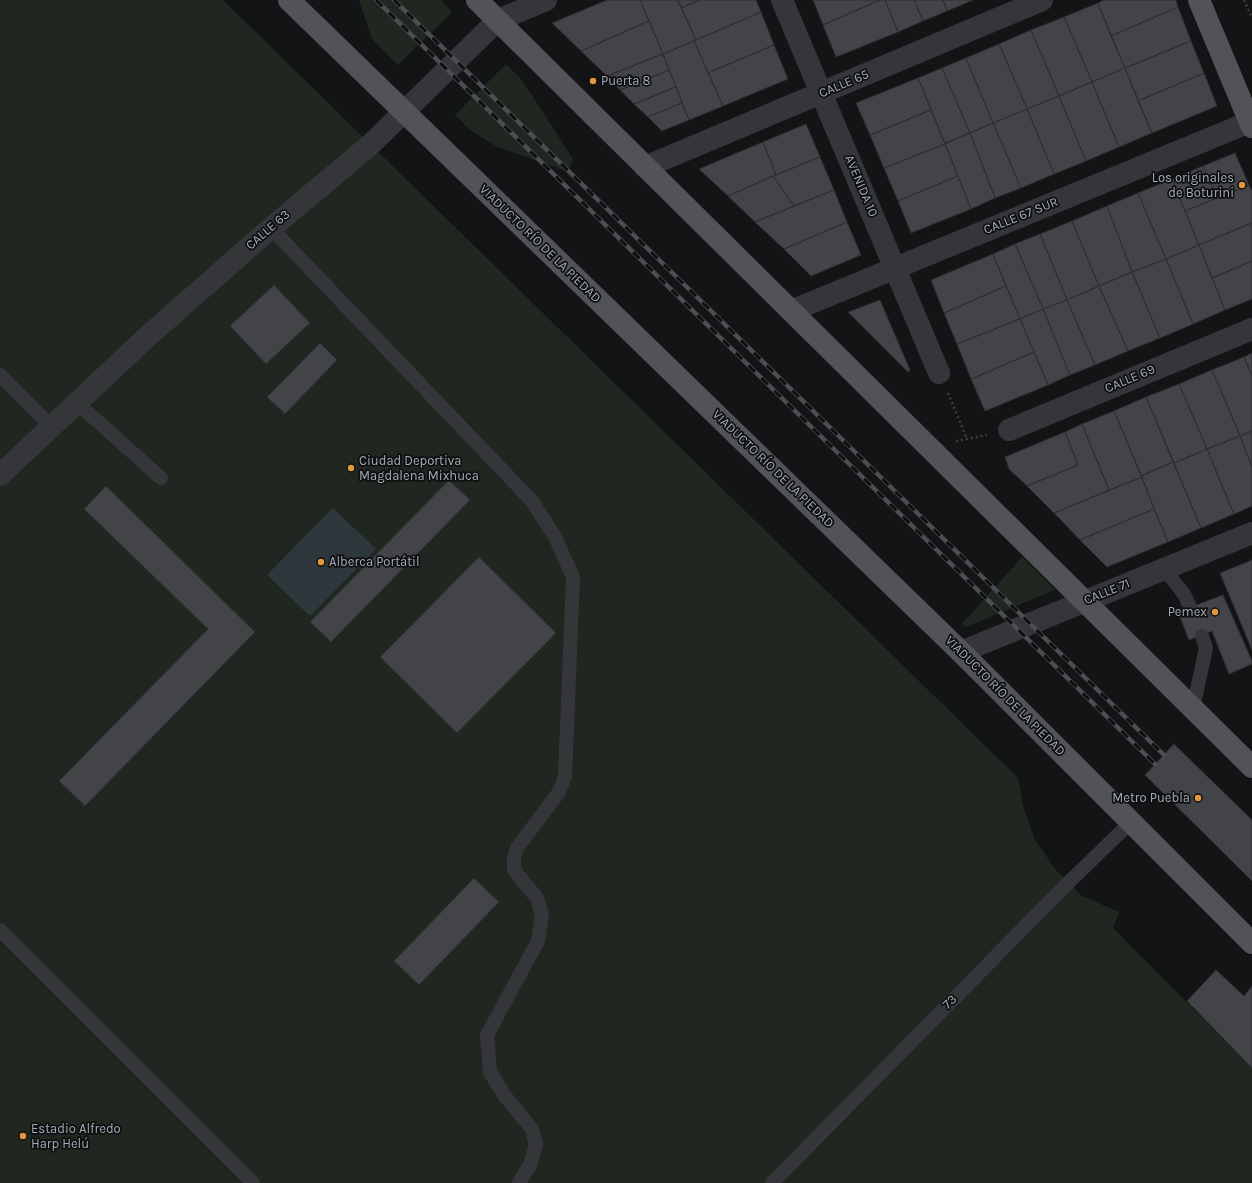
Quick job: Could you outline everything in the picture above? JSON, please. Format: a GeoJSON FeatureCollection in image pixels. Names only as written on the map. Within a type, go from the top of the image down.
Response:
{"type":"FeatureCollection","features":[{"type":"Feature","properties":{"kind":"main road","name":"VIADUCTO RÍO DE LA PIEDAD"},"geometry":{"type":"LineString","coordinates":[[289,0],[961,652],[1252,943]]}},
{"type":"Feature","properties":{"kind":"main road"},"geometry":{"type":"LineString","coordinates":[[477,0],[928,448],[1193,708],[1248,756]]}},
{"type":"Feature","properties":{"kind":"main road"},"geometry":{"type":"LineString","coordinates":[[1199,0],[1251,124]]}},
{"type":"Feature","properties":{"kind":"street","name":"CALLE 63"},"geometry":{"type":"LineString","coordinates":[[0,475],[148,336],[271,228],[370,145],[403,111],[498,20],[546,0]]}},
{"type":"Feature","properties":{"kind":"street","name":"AVENIDA 10"},"geometry":{"type":"LineString","coordinates":[[782,0],[939,373]]}},
{"type":"Feature","properties":{"kind":"street","name":"CALLE 65"},"geometry":{"type":"LineString","coordinates":[[645,167],[1042,0]]}},
{"type":"Feature","properties":{"kind":"street","name":"CALLE 67 SUR"},"geometry":{"type":"LineString","coordinates":[[791,311],[1251,124]]}},
{"type":"Feature","properties":{"kind":"street","name":"CALLE 69"},"geometry":{"type":"LineString","coordinates":[[1009,430],[1252,329]]}},
{"type":"Feature","properties":{"kind":"street","name":"CALLE 71"},"geometry":{"type":"LineString","coordinates":[[961,652],[1252,533]]}},
{"type":"Feature","properties":{"kind":"lane"},"geometry":{"type":"LineString","coordinates":[[271,228],[532,501],[555,537],[573,577],[565,777],[559,792],[517,848],[514,858],[514,870],[537,898],[542,915],[538,940],[486,1035],[490,1072],[504,1094],[532,1129],[536,1145],[530,1165],[519,1183]]}},
{"type":"Feature","properties":{"kind":"lane"},"geometry":{"type":"LineString","coordinates":[[0,376],[51,426]]}},
{"type":"Feature","properties":{"kind":"lane"},"geometry":{"type":"LineString","coordinates":[[76,402],[161,478]]}},
{"type":"Feature","properties":{"kind":"lane"},"geometry":{"type":"LineString","coordinates":[[1164,569],[1184,594],[1190,607]]}},
{"type":"Feature","properties":{"kind":"lane"},"geometry":{"type":"LineString","coordinates":[[1193,708],[1206,648],[1202,636]]}},
{"type":"Feature","properties":{"kind":"lane","name":"73"},"geometry":{"type":"LineString","coordinates":[[772,1183],[1068,883],[1131,822]]}},
{"type":"Feature","properties":{"kind":"lane"},"geometry":{"type":"LineString","coordinates":[[0,930],[253,1183]]}},
{"type":"Feature","properties":{"kind":"path"},"geometry":{"type":"LineString","coordinates":[[1244,0],[1252,18]]}},
{"type":"Feature","properties":{"kind":"path"},"geometry":{"type":"LineString","coordinates":[[939,373],[967,439]]}},
{"type":"Feature","properties":{"kind":"path"},"geometry":{"type":"LineString","coordinates":[[928,448],[1009,430]]}},
{"type":"Feature","properties":{"kind":"shaded area","name":"Ciudad Deportiva Magdalena Mixhuca"},"geometry":{"type":"Polygon","coordinates":[[[0,0],[223,0],[1018,778],[1024,809],[1034,838],[1055,869],[1082,896],[1119,912],[1113,928],[1252,1068],[1252,1183],[0,1183],[0,0]]]}},
{"type":"Feature","properties":{"kind":"shaded area"},"geometry":{"type":"Polygon","coordinates":[[[359,0],[441,0],[452,12],[398,65],[372,39],[359,0]]]}},
{"type":"Feature","properties":{"kind":"shaded area"},"geometry":{"type":"Polygon","coordinates":[[[506,64],[522,80],[573,159],[571,166],[568,169],[563,170],[498,147],[471,131],[455,115],[506,64]]]}},
{"type":"Feature","properties":{"kind":"shaded area","name":"Alberca Portátil"},"geometry":{"type":"Polygon","coordinates":[[[333,508],[376,549],[310,616],[267,575],[333,508]]]}},
{"type":"Feature","properties":{"kind":"shaded area"},"geometry":{"type":"Polygon","coordinates":[[[1022,557],[1055,590],[966,627],[962,624],[1022,557]]]}},
{"type":"Feature","properties":{"kind":"building"},"geometry":{"type":"Polygon","coordinates":[[[607,0],[640,0],[649,21],[581,51],[552,23],[607,0]]]}},
{"type":"Feature","properties":{"kind":"building"},"geometry":{"type":"Polygon","coordinates":[[[640,0],[678,0],[696,40],[663,54],[640,0]]]}},
{"type":"Feature","properties":{"kind":"building"},"geometry":{"type":"Polygon","coordinates":[[[678,0],[700,0],[681,8],[678,0]]]}},
{"type":"Feature","properties":{"kind":"building"},"geometry":{"type":"Polygon","coordinates":[[[700,0],[756,0],[761,12],[696,40],[681,8],[700,0]]]}},
{"type":"Feature","properties":{"kind":"building"},"geometry":{"type":"Polygon","coordinates":[[[813,0],[880,0],[823,25],[813,0]]]}},
{"type":"Feature","properties":{"kind":"building"},"geometry":{"type":"Polygon","coordinates":[[[880,0],[885,0],[898,32],[836,57],[823,25],[880,0]]]}},
{"type":"Feature","properties":{"kind":"building"},"geometry":{"type":"Polygon","coordinates":[[[885,0],[914,0],[923,21],[898,32],[885,0]]]}},
{"type":"Feature","properties":{"kind":"building"},"geometry":{"type":"Polygon","coordinates":[[[914,0],[943,0],[947,11],[923,21],[914,0]]]}},
{"type":"Feature","properties":{"kind":"building"},"geometry":{"type":"Polygon","coordinates":[[[943,0],[973,0],[947,11],[943,0]]]}},
{"type":"Feature","properties":{"kind":"building"},"geometry":{"type":"Polygon","coordinates":[[[1104,0],[1176,0],[1178,7],[1111,36],[1098,3],[1104,0]]]}},
{"type":"Feature","properties":{"kind":"building"},"geometry":{"type":"Polygon","coordinates":[[[1098,3],[1125,68],[1092,82],[1064,17],[1098,3]]]}},
{"type":"Feature","properties":{"kind":"building"},"geometry":{"type":"Polygon","coordinates":[[[1178,7],[1191,41],[1125,68],[1111,36],[1178,7]]]}},
{"type":"Feature","properties":{"kind":"building"},"geometry":{"type":"Polygon","coordinates":[[[761,12],[774,45],[708,73],[694,41],[761,12]]]}},
{"type":"Feature","properties":{"kind":"building"},"geometry":{"type":"Polygon","coordinates":[[[1064,17],[1092,82],[1059,96],[1031,30],[1064,17]]]}},
{"type":"Feature","properties":{"kind":"building"},"geometry":{"type":"Polygon","coordinates":[[[649,21],[663,54],[607,76],[581,51],[649,21]]]}},
{"type":"Feature","properties":{"kind":"building"},"geometry":{"type":"Polygon","coordinates":[[[1031,30],[1059,96],[1027,109],[999,44],[1031,30]]]}},
{"type":"Feature","properties":{"kind":"building"},"geometry":{"type":"Polygon","coordinates":[[[694,41],[723,106],[689,120],[663,54],[694,41]]]}},
{"type":"Feature","properties":{"kind":"building"},"geometry":{"type":"Polygon","coordinates":[[[1191,41],[1204,73],[1138,101],[1125,68],[1191,41]]]}},
{"type":"Feature","properties":{"kind":"building"},"geometry":{"type":"Polygon","coordinates":[[[999,44],[1027,109],[993,123],[966,58],[999,44]]]}},
{"type":"Feature","properties":{"kind":"building"},"geometry":{"type":"Polygon","coordinates":[[[774,45],[788,79],[723,106],[708,73],[774,45]]]}},
{"type":"Feature","properties":{"kind":"building"},"geometry":{"type":"Polygon","coordinates":[[[663,54],[669,70],[620,90],[607,76],[663,54]]]}},
{"type":"Feature","properties":{"kind":"building"},"geometry":{"type":"Polygon","coordinates":[[[966,58],[993,123],[970,133],[942,68],[966,58]]]}},
{"type":"Feature","properties":{"kind":"building"},"geometry":{"type":"Polygon","coordinates":[[[942,68],[970,133],[945,143],[918,78],[942,68]]]}},
{"type":"Feature","properties":{"kind":"building"},"geometry":{"type":"Polygon","coordinates":[[[1125,68],[1152,133],[1119,147],[1092,82],[1125,68]]]}},
{"type":"Feature","properties":{"kind":"building"},"geometry":{"type":"Polygon","coordinates":[[[669,70],[676,87],[634,104],[620,90],[669,70]]]}},
{"type":"Feature","properties":{"kind":"building"},"geometry":{"type":"Polygon","coordinates":[[[1204,73],[1217,106],[1152,133],[1138,101],[1204,73]]]}},
{"type":"Feature","properties":{"kind":"building"},"geometry":{"type":"Polygon","coordinates":[[[918,78],[931,110],[870,135],[856,103],[918,78]]]}},
{"type":"Feature","properties":{"kind":"building"},"geometry":{"type":"Polygon","coordinates":[[[1092,82],[1119,147],[1086,161],[1059,96],[1092,82]]]}},
{"type":"Feature","properties":{"kind":"building"},"geometry":{"type":"Polygon","coordinates":[[[676,87],[682,103],[648,117],[634,104],[676,87]]]}},
{"type":"Feature","properties":{"kind":"building"},"geometry":{"type":"Polygon","coordinates":[[[1059,96],[1086,161],[1054,174],[1027,109],[1059,96]]]}},
{"type":"Feature","properties":{"kind":"building"},"geometry":{"type":"Polygon","coordinates":[[[682,103],[689,120],[662,131],[648,117],[682,103]]]}},
{"type":"Feature","properties":{"kind":"building"},"geometry":{"type":"Polygon","coordinates":[[[1027,109],[1054,174],[1021,188],[993,123],[1027,109]]]}},
{"type":"Feature","properties":{"kind":"building"},"geometry":{"type":"Polygon","coordinates":[[[931,110],[945,144],[884,168],[870,135],[931,110]]]}},
{"type":"Feature","properties":{"kind":"building"},"geometry":{"type":"Polygon","coordinates":[[[993,123],[1021,188],[995,198],[970,133],[993,123]]]}},
{"type":"Feature","properties":{"kind":"building"},"geometry":{"type":"Polygon","coordinates":[[[806,124],[820,157],[776,175],[763,142],[806,124]]]}},
{"type":"Feature","properties":{"kind":"building"},"geometry":{"type":"Polygon","coordinates":[[[970,133],[995,198],[971,209],[945,144],[970,133]]]}},
{"type":"Feature","properties":{"kind":"building"},"geometry":{"type":"Polygon","coordinates":[[[763,142],[776,175],[728,196],[699,169],[763,142]]]}},
{"type":"Feature","properties":{"kind":"building"},"geometry":{"type":"Polygon","coordinates":[[[945,144],[958,176],[898,201],[884,168],[945,144]]]}},
{"type":"Feature","properties":{"kind":"building"},"geometry":{"type":"Polygon","coordinates":[[[1235,153],[1249,185],[1217,198],[1203,166],[1235,153]]]}},
{"type":"Feature","properties":{"kind":"building"},"geometry":{"type":"Polygon","coordinates":[[[820,157],[834,190],[794,206],[773,176],[820,157]]]}},
{"type":"Feature","properties":{"kind":"building"},"geometry":{"type":"Polygon","coordinates":[[[1203,166],[1217,198],[1185,211],[1172,179],[1203,166]]]}},
{"type":"Feature","properties":{"kind":"building"},"geometry":{"type":"Polygon","coordinates":[[[773,176],[794,206],[755,222],[728,196],[773,176]]]}},
{"type":"Feature","properties":{"kind":"building"},"geometry":{"type":"Polygon","coordinates":[[[958,176],[971,209],[911,233],[898,201],[958,176]]]}},
{"type":"Feature","properties":{"kind":"building"},"geometry":{"type":"Polygon","coordinates":[[[1172,179],[1199,245],[1166,259],[1138,193],[1172,179]]]}},
{"type":"Feature","properties":{"kind":"building"},"geometry":{"type":"Polygon","coordinates":[[[1249,185],[1252,191],[1252,223],[1199,245],[1185,211],[1249,185]]]}},
{"type":"Feature","properties":{"kind":"building"},"geometry":{"type":"Polygon","coordinates":[[[834,190],[847,222],[784,249],[755,222],[834,190]]]}},
{"type":"Feature","properties":{"kind":"building"},"geometry":{"type":"Polygon","coordinates":[[[1138,193],[1166,259],[1132,272],[1107,206],[1138,193]]]}},
{"type":"Feature","properties":{"kind":"building"},"geometry":{"type":"Polygon","coordinates":[[[1107,206],[1132,272],[1099,286],[1072,221],[1107,206]]]}},
{"type":"Feature","properties":{"kind":"building"},"geometry":{"type":"Polygon","coordinates":[[[1072,221],[1099,286],[1067,300],[1040,234],[1072,221]]]}},
{"type":"Feature","properties":{"kind":"building"},"geometry":{"type":"Polygon","coordinates":[[[847,222],[861,255],[811,276],[784,249],[847,222]]]}},
{"type":"Feature","properties":{"kind":"building"},"geometry":{"type":"Polygon","coordinates":[[[1252,223],[1252,261],[1212,278],[1199,245],[1252,223]]]}},
{"type":"Feature","properties":{"kind":"building"},"geometry":{"type":"Polygon","coordinates":[[[1040,234],[1067,300],[1043,309],[1015,244],[1040,234]]]}},
{"type":"Feature","properties":{"kind":"building"},"geometry":{"type":"Polygon","coordinates":[[[1015,244],[1043,309],[1020,319],[993,254],[1015,244]]]}},
{"type":"Feature","properties":{"kind":"building"},"geometry":{"type":"Polygon","coordinates":[[[1199,245],[1225,310],[1193,324],[1166,259],[1199,245]]]}},
{"type":"Feature","properties":{"kind":"building"},"geometry":{"type":"Polygon","coordinates":[[[993,254],[1006,286],[944,313],[931,280],[993,254]]]}},
{"type":"Feature","properties":{"kind":"building"},"geometry":{"type":"Polygon","coordinates":[[[1166,259],[1193,324],[1160,338],[1132,272],[1166,259]]]}},
{"type":"Feature","properties":{"kind":"building"},"geometry":{"type":"Polygon","coordinates":[[[1252,261],[1252,299],[1225,310],[1212,278],[1252,261]]]}},
{"type":"Feature","properties":{"kind":"building"},"geometry":{"type":"Polygon","coordinates":[[[1132,272],[1160,338],[1128,351],[1099,286],[1132,272]]]}},
{"type":"Feature","properties":{"kind":"building"},"geometry":{"type":"Polygon","coordinates":[[[274,285],[310,323],[266,364],[230,326],[274,285]]]}},
{"type":"Feature","properties":{"kind":"building"},"geometry":{"type":"Polygon","coordinates":[[[1006,286],[1020,319],[957,344],[944,313],[1006,286]]]}},
{"type":"Feature","properties":{"kind":"building"},"geometry":{"type":"Polygon","coordinates":[[[1099,286],[1128,351],[1095,365],[1067,300],[1099,286]]]}},
{"type":"Feature","properties":{"kind":"building"},"geometry":{"type":"Polygon","coordinates":[[[880,300],[910,370],[908,372],[848,312],[880,300]]]}},
{"type":"Feature","properties":{"kind":"building"},"geometry":{"type":"Polygon","coordinates":[[[1067,300],[1095,365],[1070,375],[1043,309],[1067,300]]]}},
{"type":"Feature","properties":{"kind":"building"},"geometry":{"type":"Polygon","coordinates":[[[1043,309],[1070,375],[1048,385],[1020,319],[1043,309]]]}},
{"type":"Feature","properties":{"kind":"building"},"geometry":{"type":"Polygon","coordinates":[[[1020,319],[1034,352],[971,379],[957,344],[1020,319]]]}},
{"type":"Feature","properties":{"kind":"building"},"geometry":{"type":"Polygon","coordinates":[[[320,343],[337,360],[285,414],[267,397],[320,343]]]}},
{"type":"Feature","properties":{"kind":"building"},"geometry":{"type":"Polygon","coordinates":[[[1034,352],[1048,385],[985,411],[971,379],[1034,352]]]}},
{"type":"Feature","properties":{"kind":"building"},"geometry":{"type":"Polygon","coordinates":[[[1252,353],[1252,376],[1244,357],[1252,353]]]}},
{"type":"Feature","properties":{"kind":"building"},"geometry":{"type":"Polygon","coordinates":[[[1244,357],[1252,376],[1252,431],[1240,436],[1212,370],[1244,357]]]}},
{"type":"Feature","properties":{"kind":"building"},"geometry":{"type":"Polygon","coordinates":[[[1212,370],[1240,436],[1207,449],[1179,384],[1212,370]]]}},
{"type":"Feature","properties":{"kind":"building"},"geometry":{"type":"Polygon","coordinates":[[[1179,384],[1207,449],[1174,463],[1146,397],[1179,384]]]}},
{"type":"Feature","properties":{"kind":"building"},"geometry":{"type":"Polygon","coordinates":[[[1146,397],[1173,462],[1141,476],[1114,411],[1146,397]]]}},
{"type":"Feature","properties":{"kind":"building"},"geometry":{"type":"Polygon","coordinates":[[[1114,411],[1142,477],[1109,490],[1082,424],[1114,411]]]}},
{"type":"Feature","properties":{"kind":"building"},"geometry":{"type":"Polygon","coordinates":[[[1082,424],[1109,490],[1054,513],[1027,486],[1078,465],[1065,432],[1082,424]]]}},
{"type":"Feature","properties":{"kind":"building"},"geometry":{"type":"Polygon","coordinates":[[[1252,431],[1252,467],[1240,436],[1252,431]]]}},
{"type":"Feature","properties":{"kind":"building"},"geometry":{"type":"Polygon","coordinates":[[[1065,432],[1078,465],[1027,486],[1009,469],[1005,457],[1065,432]]]}},
{"type":"Feature","properties":{"kind":"building"},"geometry":{"type":"Polygon","coordinates":[[[1240,436],[1252,467],[1252,506],[1234,514],[1207,449],[1240,436]]]}},
{"type":"Feature","properties":{"kind":"building"},"geometry":{"type":"Polygon","coordinates":[[[1207,449],[1234,514],[1201,528],[1174,463],[1207,449]]]}},
{"type":"Feature","properties":{"kind":"building"},"geometry":{"type":"Polygon","coordinates":[[[1173,462],[1201,528],[1168,542],[1141,476],[1173,462]]]}},
{"type":"Feature","properties":{"kind":"building"},"geometry":{"type":"Polygon","coordinates":[[[1142,477],[1154,509],[1080,540],[1054,513],[1142,477]]]}},
{"type":"Feature","properties":{"kind":"building"},"geometry":{"type":"Polygon","coordinates":[[[449,480],[470,500],[331,642],[310,622],[449,480]]]}},
{"type":"Feature","properties":{"kind":"building"},"geometry":{"type":"Polygon","coordinates":[[[106,486],[255,632],[85,806],[59,781],[208,629],[84,509],[106,486]]]}},
{"type":"Feature","properties":{"kind":"building"},"geometry":{"type":"Polygon","coordinates":[[[1154,509],[1168,542],[1107,567],[1080,540],[1154,509]]]}},
{"type":"Feature","properties":{"kind":"building"},"geometry":{"type":"Polygon","coordinates":[[[479,557],[556,633],[457,733],[380,657],[479,557]]]}},
{"type":"Feature","properties":{"kind":"building"},"geometry":{"type":"Polygon","coordinates":[[[1252,560],[1252,650],[1220,573],[1252,560]]]}},
{"type":"Feature","properties":{"kind":"building"},"geometry":{"type":"Polygon","coordinates":[[[1223,595],[1252,661],[1252,664],[1229,674],[1212,631],[1189,640],[1178,612],[1223,595]]]}},
{"type":"Feature","properties":{"kind":"building","name":"Metro Puebla"},"geometry":{"type":"Polygon","coordinates":[[[1174,744],[1252,820],[1252,881],[1145,775],[1174,744]]]}},
{"type":"Feature","properties":{"kind":"building"},"geometry":{"type":"Polygon","coordinates":[[[474,878],[499,902],[419,985],[394,961],[474,878]]]}},
{"type":"Feature","properties":{"kind":"building"},"geometry":{"type":"Polygon","coordinates":[[[1216,970],[1244,996],[1252,986],[1252,1068],[1187,1001],[1216,970]]]}},
{"type":"Feature","properties":{"kind":"railway"},"geometry":{"type":"LineString","coordinates":[[376,0],[1155,764]]}},
{"type":"Feature","properties":{"kind":"railway"},"geometry":{"type":"LineString","coordinates":[[394,0],[1164,755]]}},
{"type":"Feature","properties":{"kind":"place","name":"Puerta 8"},"geometry":{"type":"Point","coordinates":[593,81]}},
{"type":"Feature","properties":{"kind":"place","name":"Los originales de Boturini"},"geometry":{"type":"Point","coordinates":[1242,185]}},
{"type":"Feature","properties":{"kind":"place","name":"Ciudad Deportiva Magdalena Mixhuca"},"geometry":{"type":"Point","coordinates":[351,468]}},
{"type":"Feature","properties":{"kind":"place","name":"Alberca Portátil"},"geometry":{"type":"Point","coordinates":[321,562]}},
{"type":"Feature","properties":{"kind":"place","name":"Pemex"},"geometry":{"type":"Point","coordinates":[1215,612]}},
{"type":"Feature","properties":{"kind":"place","name":"Metro Puebla"},"geometry":{"type":"Point","coordinates":[1198,798]}},
{"type":"Feature","properties":{"kind":"place","name":"Estadio Alfredo Harp Helú"},"geometry":{"type":"Point","coordinates":[23,1136]}}]}
